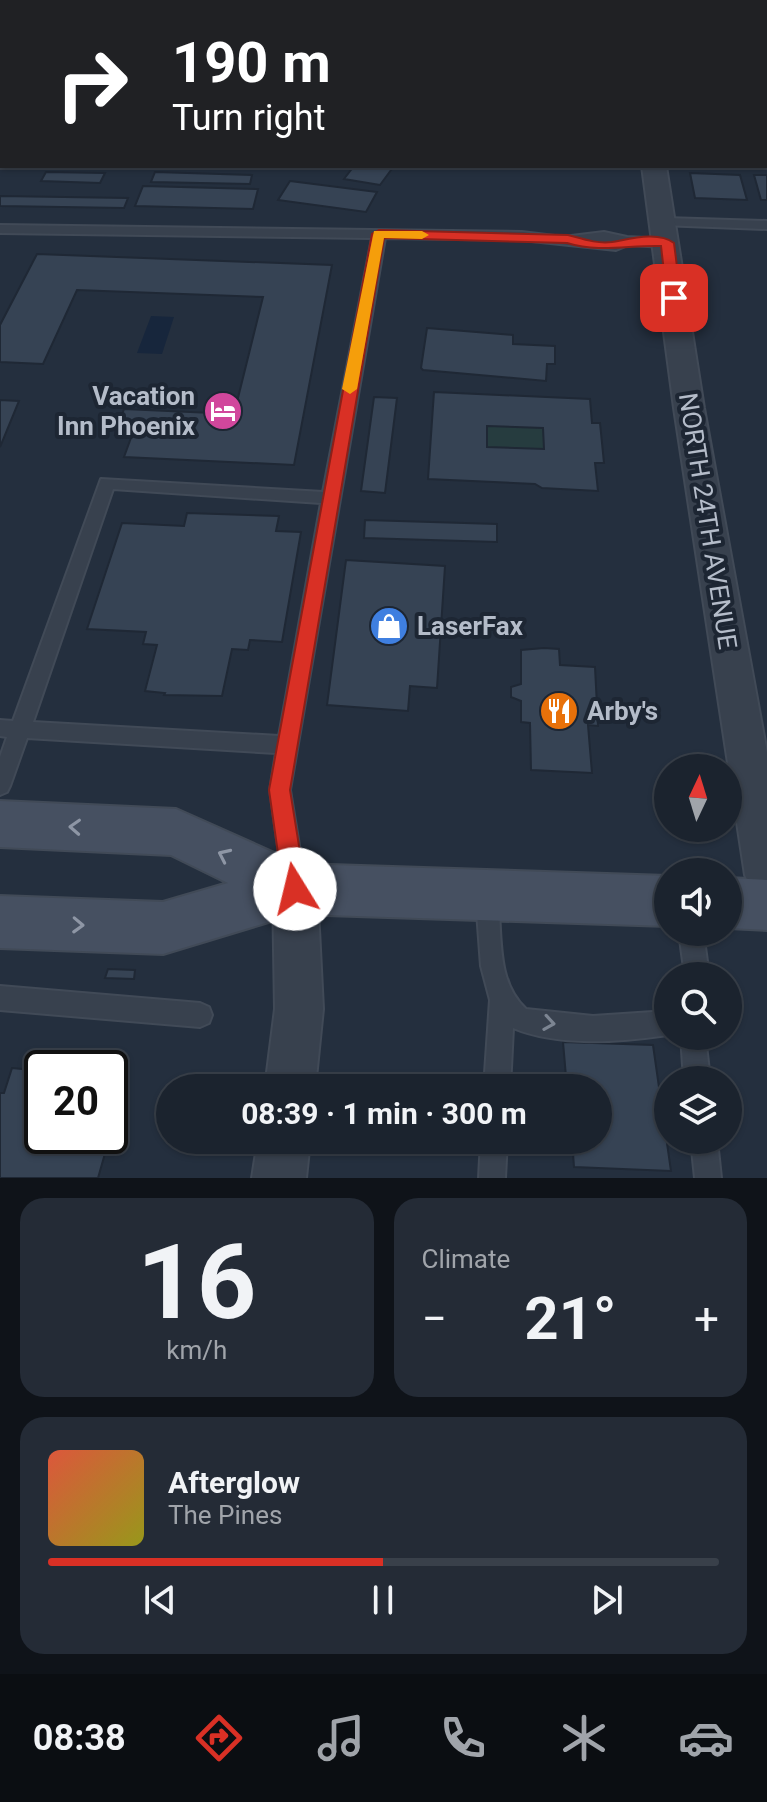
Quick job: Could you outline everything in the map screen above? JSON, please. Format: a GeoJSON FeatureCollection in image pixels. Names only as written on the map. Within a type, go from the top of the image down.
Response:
{"type":"FeatureCollection","features":[{"type":"Feature","properties":{"kind":"main road"},"geometry":{"type":"LineString","coordinates":[[0,824],[176,832],[295,889]]}},
{"type":"Feature","properties":{"kind":"main road"},"geometry":{"type":"LineString","coordinates":[[0,922],[163,928],[295,889],[654,901]]}},
{"type":"Feature","properties":{"kind":"main road"},"geometry":{"type":"LineString","coordinates":[[742,904],[767,905]]}},
{"type":"Feature","properties":{"kind":"street","name":"NORTH 24TH AVENUE"},"geometry":{"type":"LineString","coordinates":[[654,168],[689,408],[767,875]]}},
{"type":"Feature","properties":{"kind":"street"},"geometry":{"type":"LineString","coordinates":[[292,1074],[299,1009],[295,889]]}},
{"type":"Feature","properties":{"kind":"street"},"geometry":{"type":"LineString","coordinates":[[279,1178],[282,1154]]}},
{"type":"Feature","properties":{"kind":"lane"},"geometry":{"type":"LineString","coordinates":[[0,229],[568,239],[587,245],[616,246],[666,233],[767,225]]}},
{"type":"Feature","properties":{"kind":"lane"},"geometry":{"type":"LineString","coordinates":[[295,889],[280,790],[379,234]]}},
{"type":"Feature","properties":{"kind":"lane"},"geometry":{"type":"LineString","coordinates":[[0,786],[10,728],[107,483],[330,498]]}},
{"type":"Feature","properties":{"kind":"lane"},"geometry":{"type":"LineString","coordinates":[[10,728],[287,745]]}},
{"type":"Feature","properties":{"kind":"lane"},"geometry":{"type":"LineString","coordinates":[[487,895],[494,966],[502,1000],[498,1074]]}},
{"type":"Feature","properties":{"kind":"lane"},"geometry":{"type":"LineString","coordinates":[[0,998],[200,1015]]}},
{"type":"Feature","properties":{"kind":"lane"},"geometry":{"type":"LineString","coordinates":[[502,1000],[518,1018],[562,1025],[622,1028],[654,1025]]}},
{"type":"Feature","properties":{"kind":"lane"},"geometry":{"type":"LineString","coordinates":[[492,1178],[493,1154]]}},
{"type":"Feature","properties":{"kind":"lane"},"geometry":{"type":"LineString","coordinates":[[705,1154],[708,1178]]}},
{"type":"Feature","properties":{"kind":"green space"},"geometry":{"type":"Polygon","coordinates":[[[487,426],[543,428],[544,449],[487,447],[487,426]]]}},
{"type":"Feature","properties":{"kind":"water"},"geometry":{"type":"Polygon","coordinates":[[[151,316],[174,317],[162,354],[137,353],[151,316]]]}},
{"type":"Feature","properties":{"kind":"building"},"geometry":{"type":"Polygon","coordinates":[[[352,168],[393,168],[380,185],[344,179],[352,168]]]}},
{"type":"Feature","properties":{"kind":"building"},"geometry":{"type":"Polygon","coordinates":[[[46,172],[105,173],[100,183],[41,181],[46,172]]]}},
{"type":"Feature","properties":{"kind":"building"},"geometry":{"type":"Polygon","coordinates":[[[155,172],[252,175],[250,184],[151,182],[155,172]]]}},
{"type":"Feature","properties":{"kind":"building"},"geometry":{"type":"Polygon","coordinates":[[[690,173],[740,175],[747,200],[695,198],[690,173]]]}},
{"type":"Feature","properties":{"kind":"building"},"geometry":{"type":"Polygon","coordinates":[[[754,175],[767,175],[767,200],[761,200],[754,175]]]}},
{"type":"Feature","properties":{"kind":"building"},"geometry":{"type":"Polygon","coordinates":[[[290,181],[377,192],[366,212],[278,200],[290,181]]]}},
{"type":"Feature","properties":{"kind":"building"},"geometry":{"type":"Polygon","coordinates":[[[143,186],[258,189],[253,209],[135,206],[143,186]]]}},
{"type":"Feature","properties":{"kind":"building"},"geometry":{"type":"Polygon","coordinates":[[[0,196],[128,198],[124,208],[0,206],[0,196]]]}},
{"type":"Feature","properties":{"kind":"building"},"geometry":{"type":"Polygon","coordinates":[[[37,254],[332,265],[294,465],[124,457],[132,435],[115,435],[124,409],[234,414],[263,297],[77,290],[43,364],[0,362],[0,325],[37,254]]]}},
{"type":"Feature","properties":{"kind":"building"},"geometry":{"type":"Polygon","coordinates":[[[427,328],[513,335],[513,344],[555,346],[555,364],[547,364],[546,381],[423,370],[427,328]]]}},
{"type":"Feature","properties":{"kind":"building"},"geometry":{"type":"Polygon","coordinates":[[[434,392],[590,399],[592,423],[600,423],[604,463],[595,463],[598,491],[542,488],[535,484],[428,479],[434,392]],[[487,426],[487,447],[544,449],[543,428],[487,426]]]}},
{"type":"Feature","properties":{"kind":"building"},"geometry":{"type":"Polygon","coordinates":[[[374,397],[397,398],[385,493],[361,491],[374,397]]]}},
{"type":"Feature","properties":{"kind":"building"},"geometry":{"type":"Polygon","coordinates":[[[0,400],[19,401],[0,447],[0,400]]]}},
{"type":"Feature","properties":{"kind":"building"},"geometry":{"type":"Polygon","coordinates":[[[187,513],[279,516],[276,531],[301,532],[282,642],[250,640],[248,650],[232,649],[222,696],[164,695],[145,691],[157,645],[143,644],[146,632],[87,629],[122,523],[184,526],[187,513]]]}},
{"type":"Feature","properties":{"kind":"building"},"geometry":{"type":"Polygon","coordinates":[[[365,520],[497,524],[497,542],[364,538],[365,520]]]}},
{"type":"Feature","properties":{"kind":"building","name":"LaserFax"},"geometry":{"type":"Polygon","coordinates":[[[346,560],[445,566],[437,688],[410,686],[408,711],[327,705],[346,560]]]}},
{"type":"Feature","properties":{"kind":"building","name":"Arby's"},"geometry":{"type":"Polygon","coordinates":[[[559,649],[560,665],[595,667],[598,726],[588,725],[592,773],[531,770],[530,723],[521,722],[521,701],[511,697],[511,687],[521,684],[521,650],[559,649]]]}},
{"type":"Feature","properties":{"kind":"building"},"geometry":{"type":"Polygon","coordinates":[[[108,969],[135,970],[134,979],[105,978],[108,969]]]}},
{"type":"Feature","properties":{"kind":"building"},"geometry":{"type":"Polygon","coordinates":[[[563,1042],[653,1045],[656,1066],[654,1154],[669,1154],[671,1171],[574,1167],[573,1154],[612,1154],[612,1074],[566,1074],[563,1042]]]}},
{"type":"Feature","properties":{"kind":"building"},"geometry":{"type":"Polygon","coordinates":[[[12,1068],[24,1069],[24,1154],[105,1154],[98,1178],[0,1178],[0,1093],[4,1093],[12,1068]]]}},
{"type":"Feature","properties":{"kind":"slow traffic"},"geometry":{"type":"LineString","coordinates":[[350,389],[379,234],[422,235]]}},
{"type":"Feature","properties":{"kind":"place","name":"Vacation Inn Phoenix"},"geometry":{"type":"Point","coordinates":[223,411]}},
{"type":"Feature","properties":{"kind":"place","name":"LaserFax"},"geometry":{"type":"Point","coordinates":[389,626]}},
{"type":"Feature","properties":{"kind":"place","name":"Arby's"},"geometry":{"type":"Point","coordinates":[559,711]}},
{"type":"Feature","properties":{"kind":"route"},"geometry":{"type":"LineString","coordinates":[[295,889],[280,790],[379,234],[522,236],[616,246],[626,241],[667,243],[674,298]]}}]}
